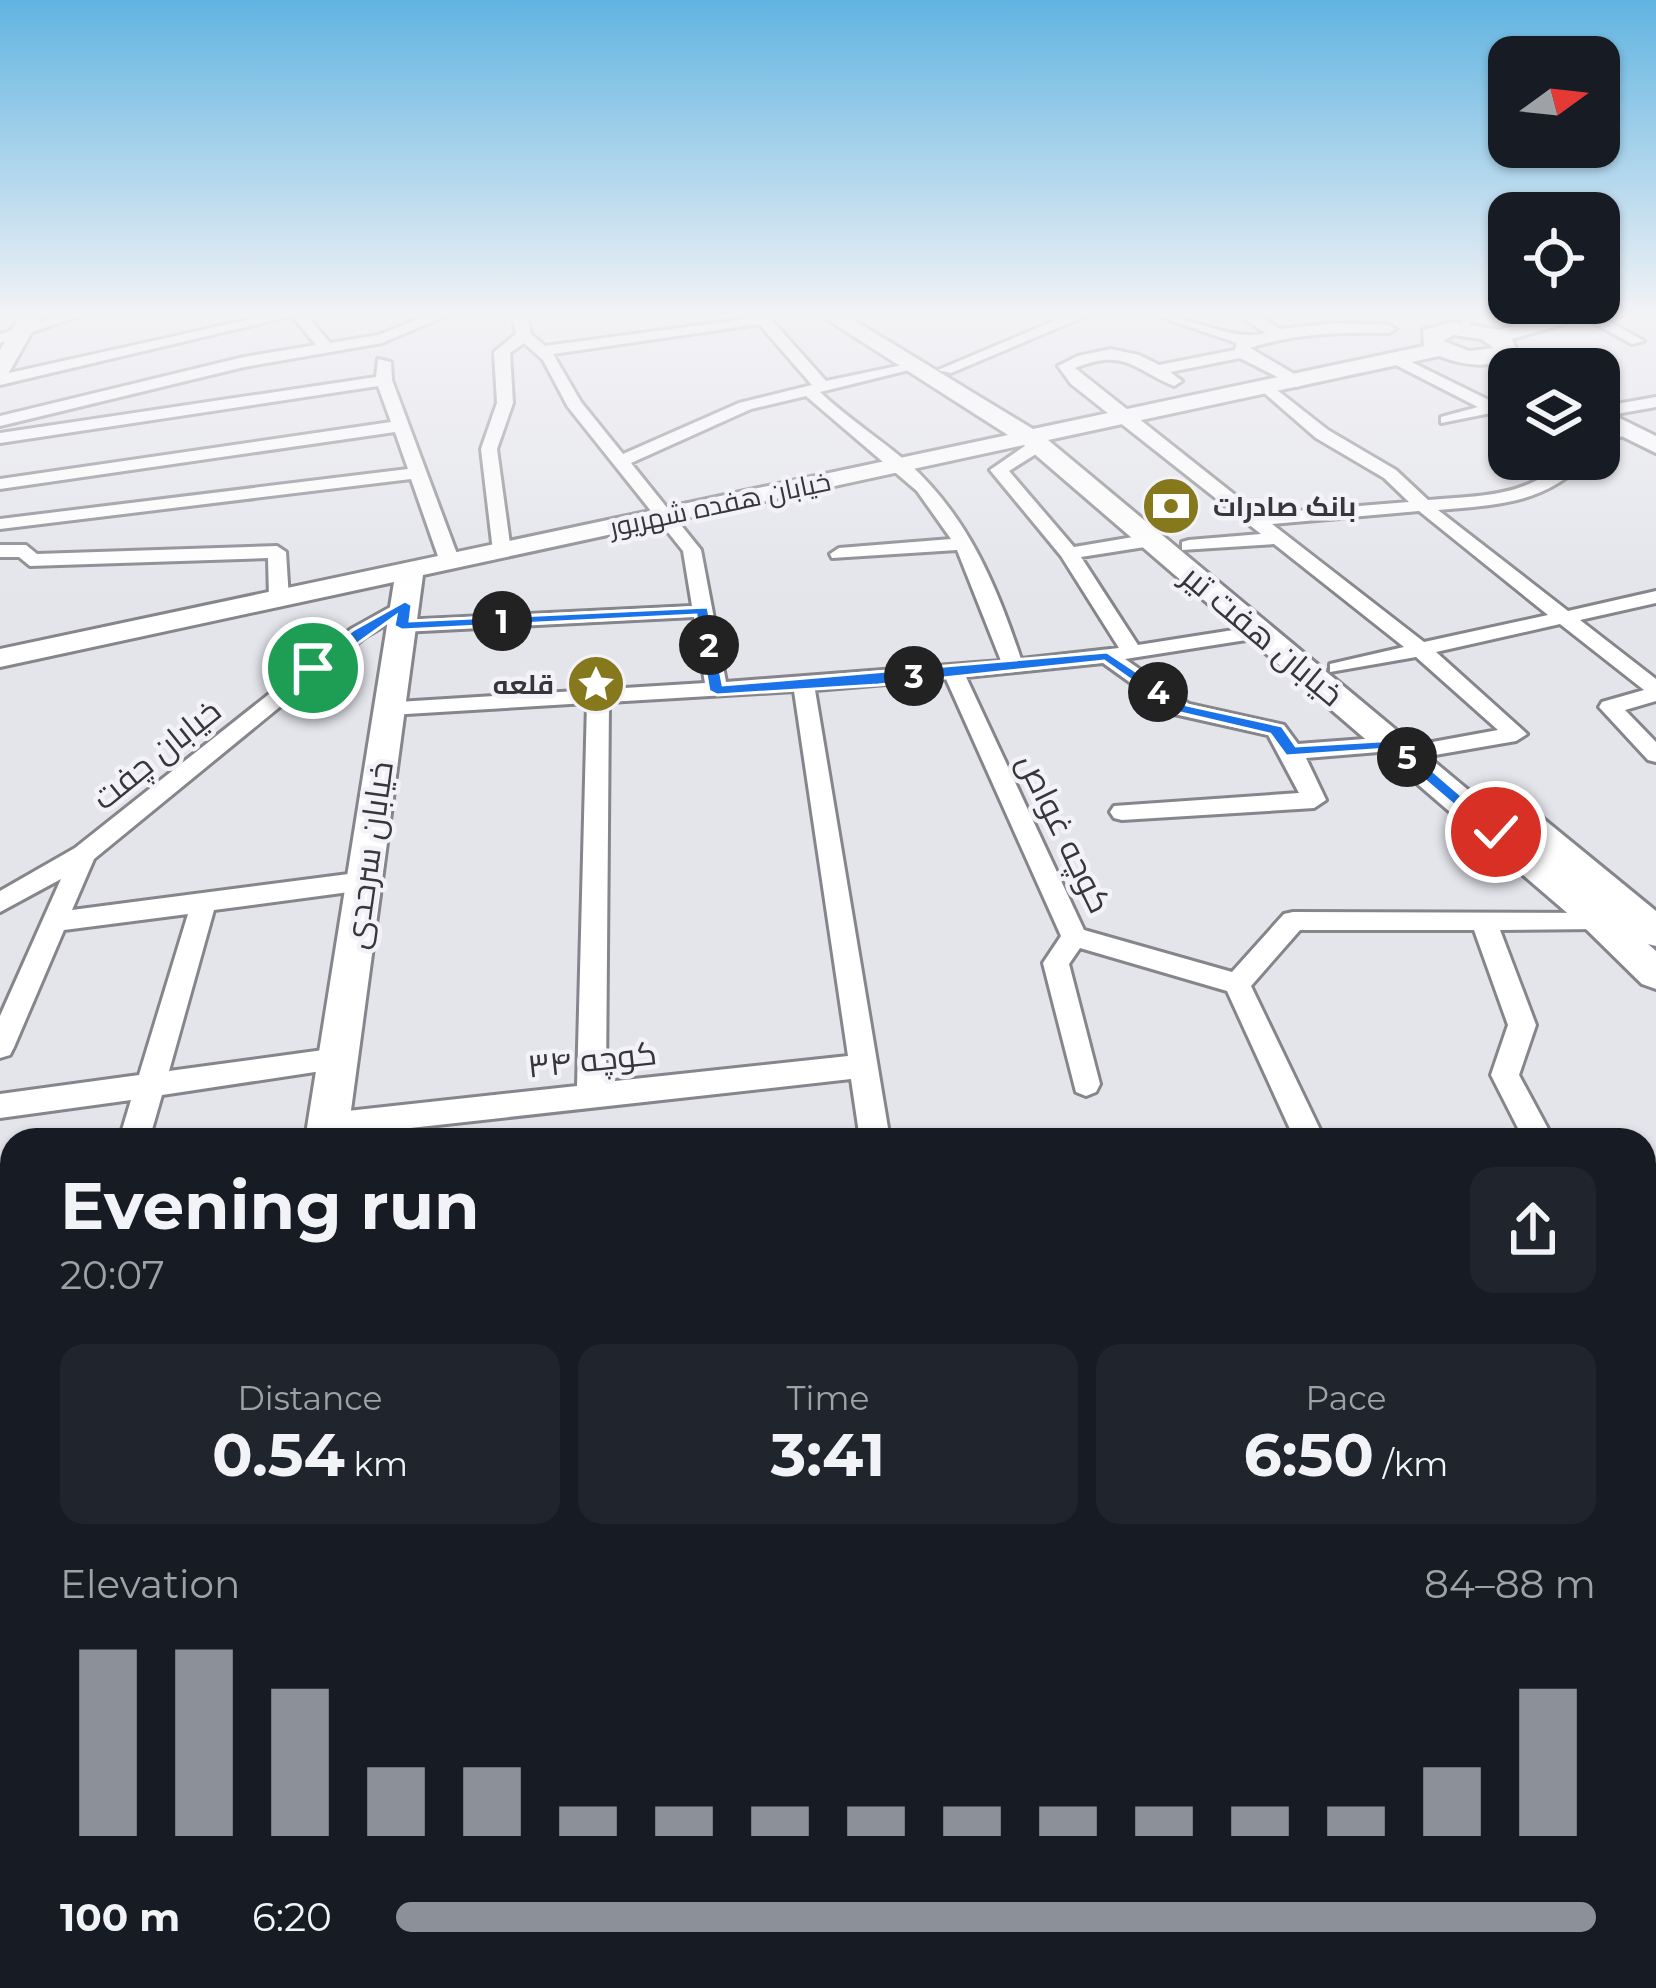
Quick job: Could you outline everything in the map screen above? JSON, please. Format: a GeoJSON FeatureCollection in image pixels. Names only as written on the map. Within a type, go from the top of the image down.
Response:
{"type":"FeatureCollection","features":[{"type":"Feature","properties":{"kind":"street"},"geometry":{"type":"LineString","coordinates":[[0,421],[51,409]]}},
{"type":"Feature","properties":{"kind":"street"},"geometry":{"type":"LineString","coordinates":[[0,438],[194,409]]}},
{"type":"Feature","properties":{"kind":"street"},"geometry":{"type":"LineString","coordinates":[[395,409],[450,562]]}},
{"type":"Feature","properties":{"kind":"street"},"geometry":{"type":"LineString","coordinates":[[502,551],[489,448],[503,409]]}},
{"type":"Feature","properties":{"kind":"street"},"geometry":{"type":"LineString","coordinates":[[582,409],[692,550],[717,691]]}},
{"type":"Feature","properties":{"kind":"street"},"geometry":{"type":"LineString","coordinates":[[619,461],[739,409]]}},
{"type":"Feature","properties":{"kind":"street"},"geometry":{"type":"LineString","coordinates":[[830,409],[934,498],[965,544],[992,601],[1013,666]]}},
{"type":"Feature","properties":{"kind":"street"},"geometry":{"type":"LineString","coordinates":[[1115,409],[1420,649],[1516,734],[1435,748]]}},
{"type":"Feature","properties":{"kind":"street","name":"خیابان هفده شهریور"},"geometry":{"type":"LineString","coordinates":[[0,658],[279,599],[406,601],[450,562],[1170,409]]}},
{"type":"Feature","properties":{"kind":"street"},"geometry":{"type":"LineString","coordinates":[[1292,409],[1322,434],[1390,474],[1423,507],[1656,692]]}},
{"type":"Feature","properties":{"kind":"street","name":"خیابان هفت تیر"},"geometry":{"type":"LineString","coordinates":[[999,410],[1189,546],[1391,743],[1628,910],[1656,974]]}},
{"type":"Feature","properties":{"kind":"street"},"geometry":{"type":"LineString","coordinates":[[1447,420],[1488,413]]}},
{"type":"Feature","properties":{"kind":"street"},"geometry":{"type":"LineString","coordinates":[[0,484],[401,426]]}},
{"type":"Feature","properties":{"kind":"street"},"geometry":{"type":"LineString","coordinates":[[1040,439],[999,470],[1069,553],[1133,652]]}},
{"type":"Feature","properties":{"kind":"street"},"geometry":{"type":"LineString","coordinates":[[150,531],[155,462]]}},
{"type":"Feature","properties":{"kind":"street","name":"خیابان هفت تیر"},"geometry":{"type":"LineString","coordinates":[[1082,470],[1151,541],[1273,629],[1337,668],[1656,932]]}},
{"type":"Feature","properties":{"kind":"street"},"geometry":{"type":"LineString","coordinates":[[0,551],[26,551],[30,560],[418,472]]}},
{"type":"Feature","properties":{"kind":"street"},"geometry":{"type":"LineString","coordinates":[[1258,520],[1513,498],[1555,480]]}},
{"type":"Feature","properties":{"kind":"street"},"geometry":{"type":"LineString","coordinates":[[0,524],[150,531],[278,552],[279,599]]}},
{"type":"Feature","properties":{"kind":"street"},"geometry":{"type":"LineString","coordinates":[[1189,546],[1277,538]]}},
{"type":"Feature","properties":{"kind":"street"},"geometry":{"type":"LineString","coordinates":[[1069,553],[1151,541]]}},
{"type":"Feature","properties":{"kind":"street"},"geometry":{"type":"LineString","coordinates":[[839,554],[965,544]]}},
{"type":"Feature","properties":{"kind":"street"},"geometry":{"type":"LineString","coordinates":[[1337,668],[1656,597]]}},
{"type":"Feature","properties":{"kind":"street"},"geometry":{"type":"LineString","coordinates":[[406,601],[703,610]]}},
{"type":"Feature","properties":{"kind":"street","name":"خیابان سرحدی"},"geometry":{"type":"LineString","coordinates":[[328,1128],[406,601]]}},
{"type":"Feature","properties":{"kind":"street","name":"خیابان چفت"},"geometry":{"type":"LineString","coordinates":[[0,903],[84,854],[358,633],[406,601]]}},
{"type":"Feature","properties":{"kind":"street"},"geometry":{"type":"LineString","coordinates":[[390,708],[804,686],[1107,656],[1273,629]]}},
{"type":"Feature","properties":{"kind":"street"},"geometry":{"type":"LineString","coordinates":[[1107,656],[1182,709],[1276,730],[1314,800],[1122,812]]}},
{"type":"Feature","properties":{"kind":"street","name":"کوچه غواص"},"geometry":{"type":"LineString","coordinates":[[953,672],[1074,937],[1237,984]]}},
{"type":"Feature","properties":{"kind":"street"},"geometry":{"type":"LineString","coordinates":[[804,686],[873,1128]]}},
{"type":"Feature","properties":{"kind":"street"},"geometry":{"type":"LineString","coordinates":[[1656,692],[1610,707],[1656,755]]}},
{"type":"Feature","properties":{"kind":"street"},"geometry":{"type":"LineString","coordinates":[[591,1096],[598,696]]}},
{"type":"Feature","properties":{"kind":"street"},"geometry":{"type":"LineString","coordinates":[[1292,752],[1391,743]]}},
{"type":"Feature","properties":{"kind":"street"},"geometry":{"type":"LineString","coordinates":[[0,1047],[84,854]]}},
{"type":"Feature","properties":{"kind":"street"},"geometry":{"type":"LineString","coordinates":[[55,922],[364,881]]}},
{"type":"Feature","properties":{"kind":"street"},"geometry":{"type":"LineString","coordinates":[[137,1128],[204,902]]}},
{"type":"Feature","properties":{"kind":"street"},"geometry":{"type":"LineString","coordinates":[[1304,1128],[1237,984],[1293,921],[1484,921],[1628,910]]}},
{"type":"Feature","properties":{"kind":"street"},"geometry":{"type":"LineString","coordinates":[[1484,921],[1522,1025],[1505,1075],[1533,1128]]}},
{"type":"Feature","properties":{"kind":"street"},"geometry":{"type":"LineString","coordinates":[[1074,937],[1056,963],[1086,1084]]}},
{"type":"Feature","properties":{"kind":"street"},"geometry":{"type":"LineString","coordinates":[[0,1106],[338,1059]]}},
{"type":"Feature","properties":{"kind":"street","name":"کوچه ۳۴"},"geometry":{"type":"LineString","coordinates":[[356,1128],[863,1066]]}},
{"type":"Feature","properties":{"kind":"place","name":"بانک صادرات"},"geometry":{"type":"Point","coordinates":[1171,506]}},
{"type":"Feature","properties":{"kind":"place","name":"قلعه"},"geometry":{"type":"Point","coordinates":[596,684]}},
{"type":"Feature","properties":{"kind":"route"},"geometry":{"type":"LineString","coordinates":[[313,668],[405,605],[402,626],[703,610],[717,691],[1107,656],[1182,709],[1276,730],[1292,752],[1391,743],[1496,832]]}}]}
